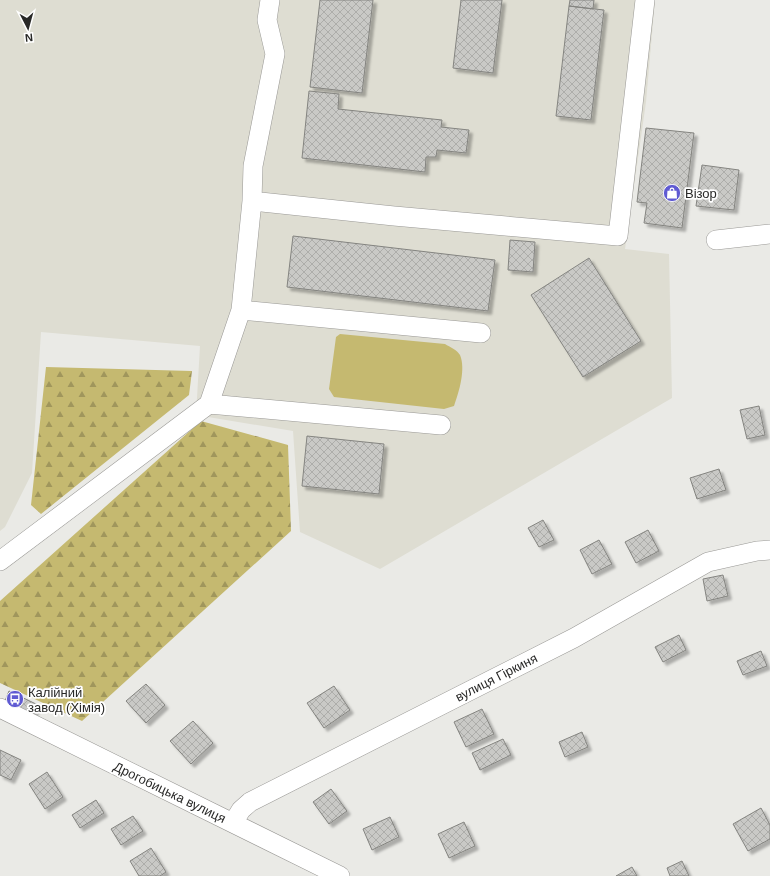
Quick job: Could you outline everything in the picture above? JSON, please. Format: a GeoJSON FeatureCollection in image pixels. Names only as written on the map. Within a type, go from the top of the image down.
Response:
{"type":"FeatureCollection","features":[{"type":"Feature","properties":{"kind":"street"},"geometry":{"type":"LineString","coordinates":[[0,561],[210,404],[241,310],[252,201],[253,166],[275,54],[267,20],[270,0]]}},
{"type":"Feature","properties":{"kind":"street"},"geometry":{"type":"LineString","coordinates":[[252,201],[394,216],[618,236],[645,0]]}},
{"type":"Feature","properties":{"kind":"street"},"geometry":{"type":"LineString","coordinates":[[716,240],[770,234]]}},
{"type":"Feature","properties":{"kind":"street"},"geometry":{"type":"LineString","coordinates":[[241,310],[481,333]]}},
{"type":"Feature","properties":{"kind":"street"},"geometry":{"type":"LineString","coordinates":[[210,404],[441,425]]}},
{"type":"Feature","properties":{"kind":"street","name":"вулиця Гіркиня"},"geometry":{"type":"LineString","coordinates":[[233,823],[241,810],[250,802],[574,638],[708,562],[757,550],[770,550]]}},
{"type":"Feature","properties":{"kind":"street","name":"Дрогобицька вулиця"},"geometry":{"type":"LineString","coordinates":[[0,708],[340,876]]}},
{"type":"Feature","properties":{"kind":"shaded area"},"geometry":{"type":"Polygon","coordinates":[[[0,0],[655,0],[646,102],[625,249],[669,254],[672,398],[380,569],[300,532],[293,431],[196,415],[200,346],[41,332],[32,473],[5,527],[0,531],[0,0]]]}},
{"type":"Feature","properties":{"kind":"green space"},"geometry":{"type":"Polygon","coordinates":[[[340,334],[445,344],[453,349],[460,355],[462,361],[460,387],[454,406],[444,409],[334,397],[329,389],[336,337],[340,334]]]}},
{"type":"Feature","properties":{"kind":"green space"},"geometry":{"type":"Polygon","coordinates":[[[46,367],[192,371],[189,395],[41,514],[31,505],[46,367]]]}},
{"type":"Feature","properties":{"kind":"green space"},"geometry":{"type":"Polygon","coordinates":[[[201,421],[288,445],[291,531],[82,721],[0,683],[0,601],[201,421]]]}},
{"type":"Feature","properties":{"kind":"building"},"geometry":{"type":"Polygon","coordinates":[[[320,0],[373,0],[362,93],[310,87],[320,0]]]}},
{"type":"Feature","properties":{"kind":"building"},"geometry":{"type":"Polygon","coordinates":[[[461,0],[502,0],[493,73],[453,68],[461,0]]]}},
{"type":"Feature","properties":{"kind":"building"},"geometry":{"type":"Polygon","coordinates":[[[570,0],[594,0],[593,9],[569,6],[570,0]]]}},
{"type":"Feature","properties":{"kind":"building"},"geometry":{"type":"Polygon","coordinates":[[[569,6],[604,10],[591,120],[556,116],[569,6]]]}},
{"type":"Feature","properties":{"kind":"building"},"geometry":{"type":"Polygon","coordinates":[[[309,91],[339,94],[338,109],[442,120],[441,127],[469,130],[466,153],[437,150],[436,157],[426,157],[425,172],[302,158],[309,91]]]}},
{"type":"Feature","properties":{"kind":"building"},"geometry":{"type":"Polygon","coordinates":[[[646,128],[694,133],[682,228],[644,223],[647,203],[637,202],[646,128]]]}},
{"type":"Feature","properties":{"kind":"building"},"geometry":{"type":"Polygon","coordinates":[[[702,165],[739,170],[734,210],[696,206],[702,165]]]}},
{"type":"Feature","properties":{"kind":"building"},"geometry":{"type":"Polygon","coordinates":[[[293,236],[495,260],[488,311],[287,287],[293,236]]]}},
{"type":"Feature","properties":{"kind":"building"},"geometry":{"type":"Polygon","coordinates":[[[510,240],[535,242],[533,272],[508,270],[510,240]]]}},
{"type":"Feature","properties":{"kind":"building"},"geometry":{"type":"Polygon","coordinates":[[[589,258],[641,341],[583,377],[531,295],[589,258]]]}},
{"type":"Feature","properties":{"kind":"building"},"geometry":{"type":"Polygon","coordinates":[[[759,406],[765,435],[747,439],[740,410],[759,406]]]}},
{"type":"Feature","properties":{"kind":"building"},"geometry":{"type":"Polygon","coordinates":[[[307,436],[384,444],[379,494],[302,486],[307,436]]]}},
{"type":"Feature","properties":{"kind":"building"},"geometry":{"type":"Polygon","coordinates":[[[719,469],[726,490],[697,499],[690,478],[719,469]]]}},
{"type":"Feature","properties":{"kind":"building"},"geometry":{"type":"Polygon","coordinates":[[[543,520],[554,540],[539,547],[528,528],[543,520]]]}},
{"type":"Feature","properties":{"kind":"building"},"geometry":{"type":"Polygon","coordinates":[[[648,530],[659,551],[636,563],[625,542],[648,530]]]}},
{"type":"Feature","properties":{"kind":"building"},"geometry":{"type":"Polygon","coordinates":[[[599,540],[612,564],[592,574],[580,550],[599,540]]]}},
{"type":"Feature","properties":{"kind":"building"},"geometry":{"type":"Polygon","coordinates":[[[723,575],[728,596],[707,601],[703,579],[723,575]]]}},
{"type":"Feature","properties":{"kind":"building"},"geometry":{"type":"Polygon","coordinates":[[[679,635],[686,650],[663,662],[655,647],[679,635]]]}},
{"type":"Feature","properties":{"kind":"building"},"geometry":{"type":"Polygon","coordinates":[[[761,651],[767,666],[743,675],[737,661],[761,651]]]}},
{"type":"Feature","properties":{"kind":"building"},"geometry":{"type":"Polygon","coordinates":[[[146,684],[165,705],[146,723],[126,701],[146,684]]]}},
{"type":"Feature","properties":{"kind":"building"},"geometry":{"type":"Polygon","coordinates":[[[334,686],[350,710],[324,728],[307,703],[334,686]]]}},
{"type":"Feature","properties":{"kind":"building"},"geometry":{"type":"Polygon","coordinates":[[[9,691],[38,705],[33,714],[5,701],[9,691]]]}},
{"type":"Feature","properties":{"kind":"building"},"geometry":{"type":"Polygon","coordinates":[[[482,709],[494,734],[466,747],[454,722],[482,709]]]}},
{"type":"Feature","properties":{"kind":"building"},"geometry":{"type":"Polygon","coordinates":[[[193,721],[213,743],[191,764],[170,741],[193,721]]]}},
{"type":"Feature","properties":{"kind":"building"},"geometry":{"type":"Polygon","coordinates":[[[582,732],[588,747],[565,757],[559,742],[582,732]]]}},
{"type":"Feature","properties":{"kind":"building"},"geometry":{"type":"Polygon","coordinates":[[[503,739],[511,755],[480,770],[472,753],[503,739]]]}},
{"type":"Feature","properties":{"kind":"building"},"geometry":{"type":"Polygon","coordinates":[[[0,750],[21,760],[11,780],[0,775],[0,750]]]}},
{"type":"Feature","properties":{"kind":"building"},"geometry":{"type":"Polygon","coordinates":[[[47,772],[63,797],[45,809],[29,784],[47,772]]]}},
{"type":"Feature","properties":{"kind":"building"},"geometry":{"type":"Polygon","coordinates":[[[331,789],[347,811],[329,824],[313,802],[331,789]]]}},
{"type":"Feature","properties":{"kind":"building"},"geometry":{"type":"Polygon","coordinates":[[[96,800],[104,813],[80,828],[72,815],[96,800]]]}},
{"type":"Feature","properties":{"kind":"building"},"geometry":{"type":"Polygon","coordinates":[[[761,808],[770,825],[770,839],[748,851],[733,824],[761,808]]]}},
{"type":"Feature","properties":{"kind":"building"},"geometry":{"type":"Polygon","coordinates":[[[133,816],[143,831],[121,845],[111,829],[133,816]]]}},
{"type":"Feature","properties":{"kind":"building"},"geometry":{"type":"Polygon","coordinates":[[[390,817],[399,837],[372,850],[363,829],[390,817]]]}},
{"type":"Feature","properties":{"kind":"building"},"geometry":{"type":"Polygon","coordinates":[[[464,822],[475,846],[449,858],[438,834],[464,822]]]}},
{"type":"Feature","properties":{"kind":"building"},"geometry":{"type":"Polygon","coordinates":[[[151,848],[166,872],[160,876],[139,876],[130,861],[151,848]]]}},
{"type":"Feature","properties":{"kind":"building"},"geometry":{"type":"Polygon","coordinates":[[[682,861],[689,876],[670,876],[667,868],[682,861]]]}},
{"type":"Feature","properties":{"kind":"building"},"geometry":{"type":"Polygon","coordinates":[[[632,867],[637,876],[616,876],[632,867]]]}},
{"type":"Feature","properties":{"kind":"place","name":"Візор"},"geometry":{"type":"Point","coordinates":[672,193]}},
{"type":"Feature","properties":{"kind":"place","name":"Калійний завод (Хімія)"},"geometry":{"type":"Point","coordinates":[15,699]}}]}
